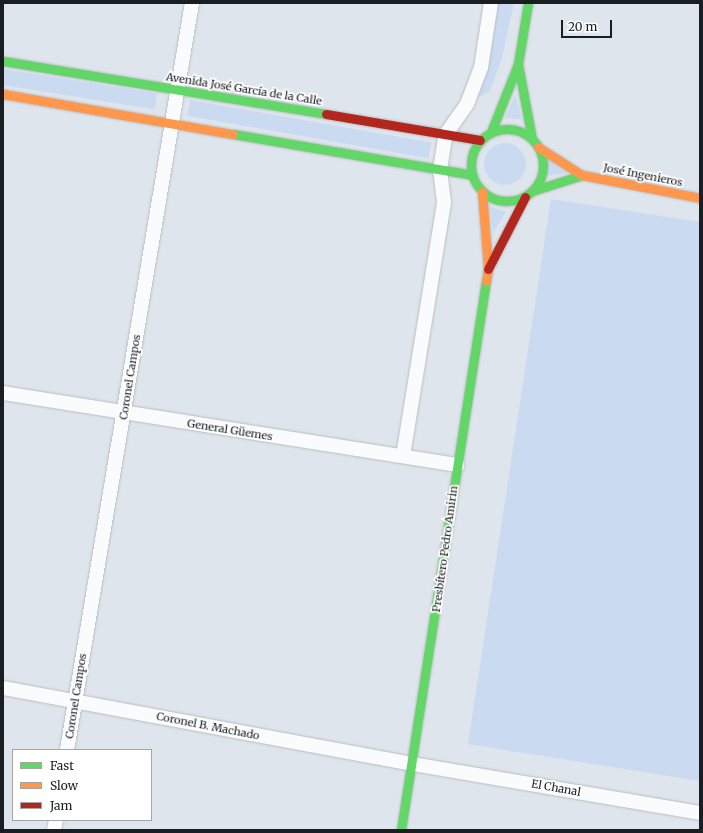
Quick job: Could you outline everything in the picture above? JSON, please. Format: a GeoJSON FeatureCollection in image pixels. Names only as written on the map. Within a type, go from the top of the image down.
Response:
{"type":"FeatureCollection","features":[{"type":"Feature","properties":{"kind":"main road"},"geometry":{"type":"LineString","coordinates":[[491,132],[518,64],[528,3]]}},
{"type":"Feature","properties":{"kind":"main road","name":"Avenida José García de la Calle"},"geometry":{"type":"LineString","coordinates":[[3,61],[480,140]]}},
{"type":"Feature","properties":{"kind":"main road"},"geometry":{"type":"LineString","coordinates":[[518,64],[532,139],[538,147],[543,166],[540,180],[528,194],[507,201],[498,200],[482,192],[472,175],[472,157],[480,140],[491,132],[508,129],[532,139]]}},
{"type":"Feature","properties":{"kind":"main road"},"geometry":{"type":"LineString","coordinates":[[3,94],[472,175]]}},
{"type":"Feature","properties":{"kind":"main road","name":"José Ingenieros"},"geometry":{"type":"LineString","coordinates":[[538,147],[582,175],[700,198]]}},
{"type":"Feature","properties":{"kind":"main road","name":"José Ingenieros"},"geometry":{"type":"LineString","coordinates":[[528,194],[582,175]]}},
{"type":"Feature","properties":{"kind":"main road","name":"Presbítero Pedro Amirin"},"geometry":{"type":"LineString","coordinates":[[401,830],[413,764],[457,465],[488,269],[482,192]]}},
{"type":"Feature","properties":{"kind":"main road","name":"Presbítero Pedro Amirin"},"geometry":{"type":"LineString","coordinates":[[488,269],[528,194]]}},
{"type":"Feature","properties":{"kind":"street","name":"Coronel Campos"},"geometry":{"type":"LineString","coordinates":[[67,749],[192,3]]}},
{"type":"Feature","properties":{"kind":"street"},"geometry":{"type":"LineString","coordinates":[[403,456],[444,202],[440,170],[446,134],[467,104],[482,68],[491,3]]}},
{"type":"Feature","properties":{"kind":"street","name":"General Güemes"},"geometry":{"type":"LineString","coordinates":[[3,393],[124,414],[457,465]]}},
{"type":"Feature","properties":{"kind":"street","name":"Coronel B. Machado"},"geometry":{"type":"LineString","coordinates":[[3,688],[413,764]]}},
{"type":"Feature","properties":{"kind":"street","name":"El Chanal"},"geometry":{"type":"LineString","coordinates":[[413,764],[700,813]]}},
{"type":"Feature","properties":{"kind":"shaded area"},"geometry":{"type":"Polygon","coordinates":[[[499,3],[514,3],[502,58],[490,91],[479,97],[499,3]]]}},
{"type":"Feature","properties":{"kind":"shaded area"},"geometry":{"type":"Polygon","coordinates":[[[3,69],[157,93],[155,109],[3,85],[3,69]]]}},
{"type":"Feature","properties":{"kind":"shaded area"},"geometry":{"type":"Polygon","coordinates":[[[515,95],[522,119],[505,118],[515,95]]]}},
{"type":"Feature","properties":{"kind":"shaded area"},"geometry":{"type":"Polygon","coordinates":[[[190,100],[431,143],[428,158],[187,116],[190,100]]]}},
{"type":"Feature","properties":{"kind":"shaded area"},"geometry":{"type":"Polygon","coordinates":[[[501,143],[509,143],[517,146],[523,152],[526,164],[523,176],[517,182],[509,185],[501,185],[493,182],[487,176],[484,168],[484,160],[487,152],[493,146],[501,143]]]}},
{"type":"Feature","properties":{"kind":"shaded area"},"geometry":{"type":"Polygon","coordinates":[[[548,160],[567,173],[545,176],[548,160]]]}},
{"type":"Feature","properties":{"kind":"shaded area"},"geometry":{"type":"Polygon","coordinates":[[[551,199],[700,222],[700,781],[468,744],[551,199]]]}},
{"type":"Feature","properties":{"kind":"shaded area"},"geometry":{"type":"Polygon","coordinates":[[[490,207],[506,212],[493,233],[490,207]]]}},
{"type":"Feature","properties":{"kind":"traffic: fast"},"geometry":{"type":"LineString","coordinates":[[491,132],[518,64],[528,3]]}},
{"type":"Feature","properties":{"kind":"traffic: fast"},"geometry":{"type":"LineString","coordinates":[[3,61],[326,114]]}},
{"type":"Feature","properties":{"kind":"traffic: fast"},"geometry":{"type":"LineString","coordinates":[[518,64],[532,139]]}},
{"type":"Feature","properties":{"kind":"traffic: fast"},"geometry":{"type":"LineString","coordinates":[[507,129],[527,135],[537,145],[543,165],[537,185],[527,195],[507,201],[487,195],[477,185],[471,165],[477,145],[487,135],[507,129]]}},
{"type":"Feature","properties":{"kind":"traffic: fast"},"geometry":{"type":"LineString","coordinates":[[233,134],[472,175]]}},
{"type":"Feature","properties":{"kind":"traffic: fast"},"geometry":{"type":"LineString","coordinates":[[532,191],[582,175]]}},
{"type":"Feature","properties":{"kind":"traffic: fast"},"geometry":{"type":"LineString","coordinates":[[401,830],[486,281]]}},
{"type":"Feature","properties":{"kind":"traffic: slow"},"geometry":{"type":"LineString","coordinates":[[3,94],[233,134]]}},
{"type":"Feature","properties":{"kind":"traffic: slow"},"geometry":{"type":"LineString","coordinates":[[538,147],[582,175],[700,198]]}},
{"type":"Feature","properties":{"kind":"traffic: slow"},"geometry":{"type":"LineString","coordinates":[[482,192],[488,269],[486,281]]}},
{"type":"Feature","properties":{"kind":"traffic: jam"},"geometry":{"type":"LineString","coordinates":[[326,114],[480,140]]}},
{"type":"Feature","properties":{"kind":"traffic: jam"},"geometry":{"type":"LineString","coordinates":[[488,269],[525,197]]}}]}
